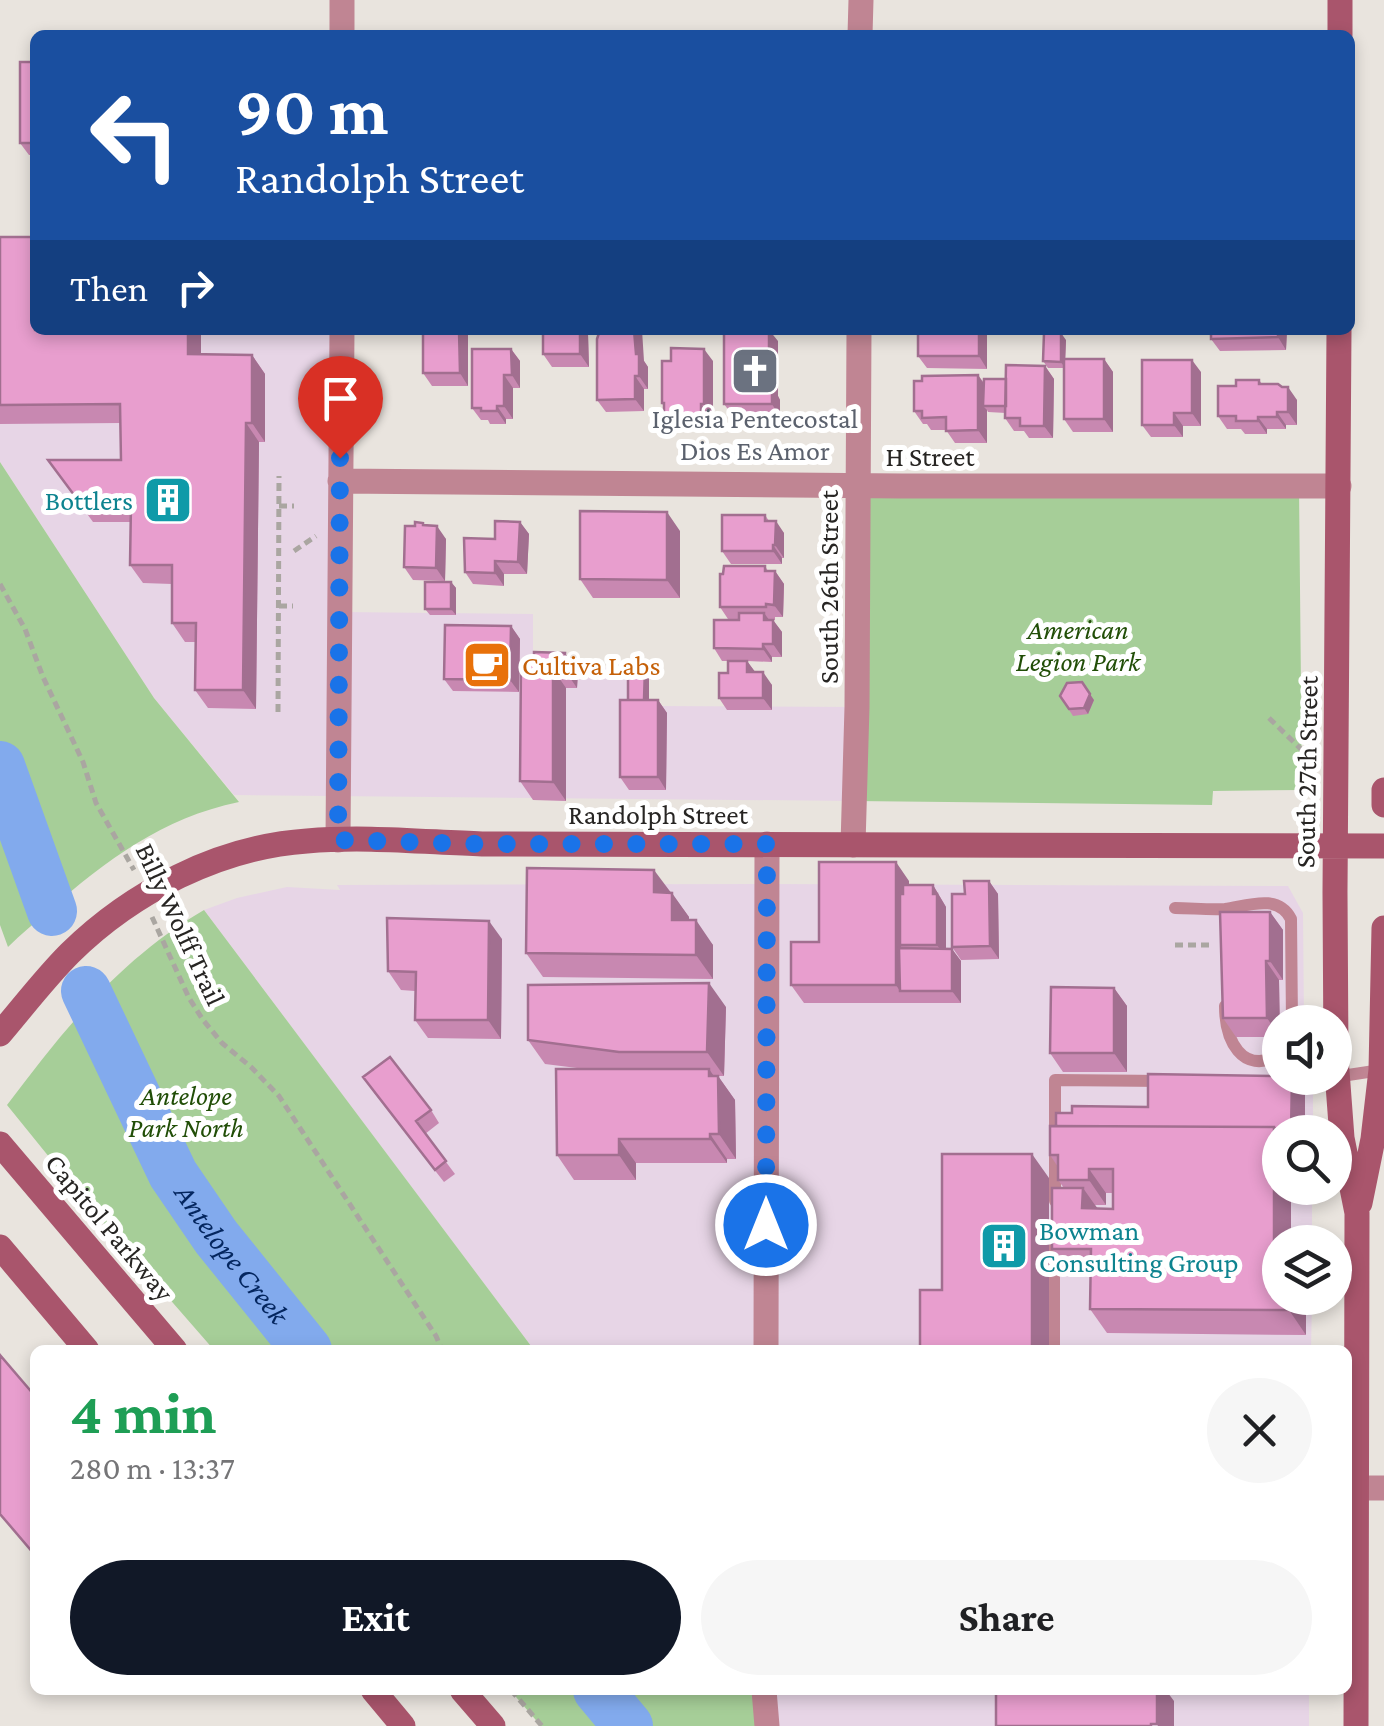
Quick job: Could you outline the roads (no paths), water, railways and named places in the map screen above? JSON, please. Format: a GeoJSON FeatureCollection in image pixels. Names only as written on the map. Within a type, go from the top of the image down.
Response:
{"type":"FeatureCollection","features":[{"type":"Feature","properties":{"kind":"main road"},"geometry":{"type":"LineString","coordinates":[[1340,0],[1340,30]]}},
{"type":"Feature","properties":{"kind":"main road","name":"South 27th Street"},"geometry":{"type":"LineString","coordinates":[[1335,1005],[1339,335]]}},
{"type":"Feature","properties":{"kind":"main road"},"geometry":{"type":"LineString","coordinates":[[1384,790],[1384,805]]}},
{"type":"Feature","properties":{"kind":"main road","name":"Randolph Street"},"geometry":{"type":"LineString","coordinates":[[0,1034],[67,955],[144,894],[197,869],[249,851],[292,842],[1384,846]]}},
{"type":"Feature","properties":{"kind":"main road","name":"South 27th Street"},"geometry":{"type":"LineString","coordinates":[[1358,1213],[1379,1139],[1384,928]]}},
{"type":"Feature","properties":{"kind":"main road","name":"South 27th Street"},"geometry":{"type":"LineString","coordinates":[[1337,1095],[1358,1213],[1358,1488],[1352,1642],[1356,1726]]}},
{"type":"Feature","properties":{"kind":"main road","name":"Capitol Parkway"},"geometry":{"type":"LineString","coordinates":[[0,1144],[171,1345]]}},
{"type":"Feature","properties":{"kind":"main road"},"geometry":{"type":"LineString","coordinates":[[0,1247],[82,1345]]}},
{"type":"Feature","properties":{"kind":"main road"},"geometry":{"type":"LineString","coordinates":[[377,1695],[404,1726]]}},
{"type":"Feature","properties":{"kind":"main road"},"geometry":{"type":"LineString","coordinates":[[466,1695],[493,1726]]}},
{"type":"Feature","properties":{"kind":"street"},"geometry":{"type":"LineString","coordinates":[[342,0],[342,30]]}},
{"type":"Feature","properties":{"kind":"street"},"geometry":{"type":"LineString","coordinates":[[860,0],[860,30]]}},
{"type":"Feature","properties":{"kind":"street"},"geometry":{"type":"LineString","coordinates":[[338,840],[342,335]]}},
{"type":"Feature","properties":{"kind":"street","name":"South 26th Street"},"geometry":{"type":"LineString","coordinates":[[853,844],[858,335]]}},
{"type":"Feature","properties":{"kind":"street","name":"H Street"},"geometry":{"type":"LineString","coordinates":[[340,481],[1339,486]]}},
{"type":"Feature","properties":{"kind":"street"},"geometry":{"type":"LineString","coordinates":[[766,1345],[767,844]]}},
{"type":"Feature","properties":{"kind":"street"},"geometry":{"type":"LineString","coordinates":[[1358,1488],[1384,1488]]}},
{"type":"Feature","properties":{"kind":"lane"},"geometry":{"type":"LineString","coordinates":[[1176,908],[1259,903],[1286,910],[1291,919],[1292,1005]]}},
{"type":"Feature","properties":{"kind":"lane"},"geometry":{"type":"LineString","coordinates":[[1225,908],[1225,927]]}},
{"type":"Feature","properties":{"kind":"lane"},"geometry":{"type":"LineString","coordinates":[[1225,985],[1225,1024],[1234,1047],[1244,1056],[1262,1061]]}},
{"type":"Feature","properties":{"kind":"lane"},"geometry":{"type":"LineString","coordinates":[[1352,1074],[1382,1070]]}},
{"type":"Feature","properties":{"kind":"lane"},"geometry":{"type":"LineString","coordinates":[[1054,1345],[1055,1080],[1174,1081]]}},
{"type":"Feature","properties":{"kind":"waterway","name":"Antelope Creek"},"geometry":{"type":"LineString","coordinates":[[0,766],[52,911]]}},
{"type":"Feature","properties":{"kind":"waterway","name":"Antelope Creek"},"geometry":{"type":"LineString","coordinates":[[86,991],[173,1174],[216,1237],[303,1345]]}},
{"type":"Feature","properties":{"kind":"waterway","name":"Antelope Creek"},"geometry":{"type":"LineString","coordinates":[[602,1695],[628,1726]]}},
{"type":"Feature","properties":{"kind":"place","name":"Iglesia Pentecostal Dios Es Amor"},"geometry":{"type":"Point","coordinates":[755,371]}},
{"type":"Feature","properties":{"kind":"place","name":"Bottlers"},"geometry":{"type":"Point","coordinates":[168,500]}},
{"type":"Feature","properties":{"kind":"place","name":"Cultiva Labs"},"geometry":{"type":"Point","coordinates":[487,665]}},
{"type":"Feature","properties":{"kind":"place","name":"Bowman Consulting Group"},"geometry":{"type":"Point","coordinates":[1004,1246]}},
{"type":"Feature","properties":{"kind":"park label","name":"American Legion Park"},"geometry":{"type":"Point","coordinates":[1078,645]}},
{"type":"Feature","properties":{"kind":"park label","name":"Antelope Park North"},"geometry":{"type":"Point","coordinates":[186,1111]}}]}
